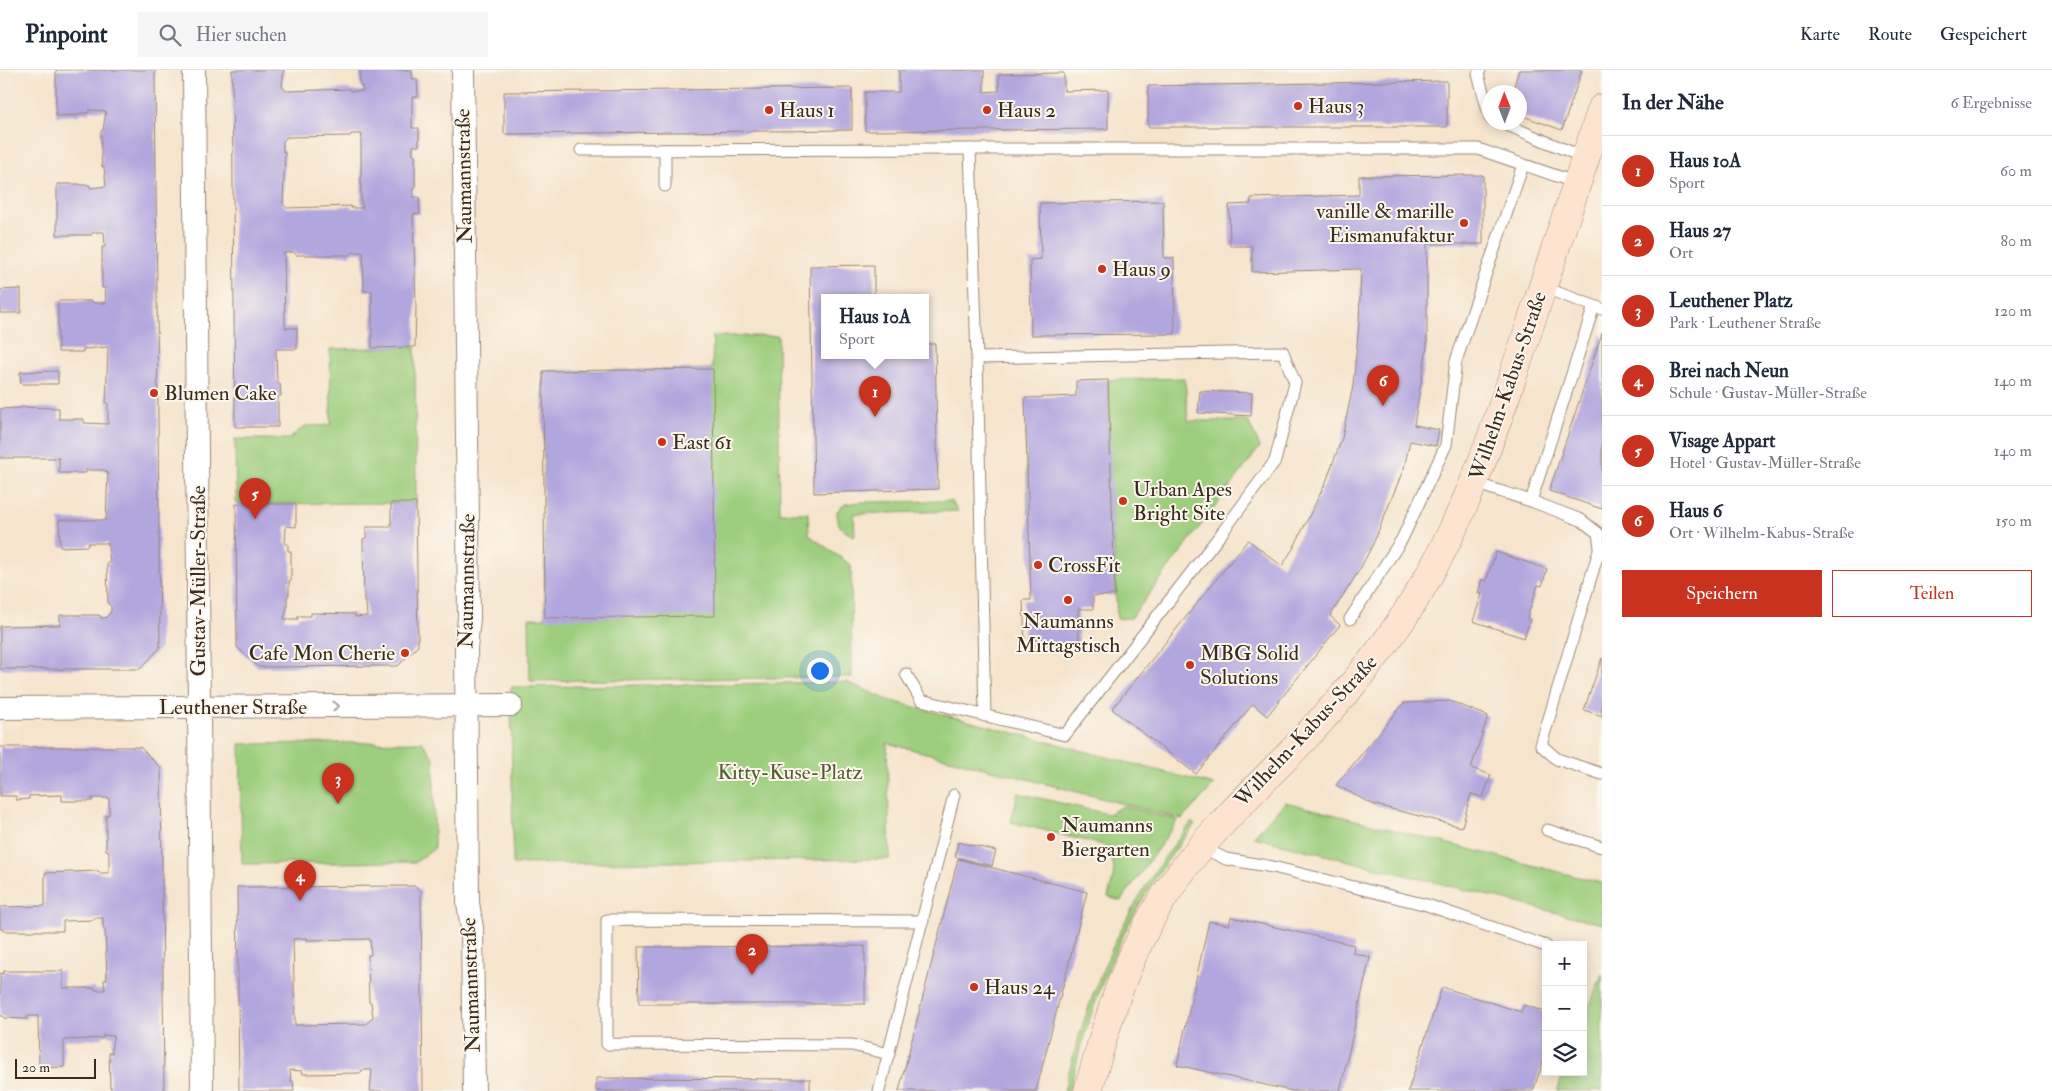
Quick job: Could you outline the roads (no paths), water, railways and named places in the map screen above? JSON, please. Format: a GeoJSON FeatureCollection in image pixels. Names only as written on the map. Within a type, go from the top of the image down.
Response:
{"type":"FeatureCollection","features":[{"type":"Feature","properties":{"kind":"street","name":"Gustav-Müller-Straße"},"geometry":{"type":"LineString","coordinates":[[194,70],[202,1091]]}},
{"type":"Feature","properties":{"kind":"street","name":"Naumannstraße"},"geometry":{"type":"LineString","coordinates":[[463,70],[469,608],[466,648],[468,903],[472,928],[474,1091]]}},
{"type":"Feature","properties":{"kind":"street","name":"Wilhelm-Kabus-Straße"},"geometry":{"type":"LineString","coordinates":[[1088,1091],[1112,1007],[1127,967],[1167,892],[1201,847],[1235,809],[1332,710],[1385,644],[1436,565],[1474,483],[1494,432],[1602,108]]}},
{"type":"Feature","properties":{"kind":"street","name":"Leuthener Straße"},"geometry":{"type":"LineString","coordinates":[[0,708],[512,705]]}},
{"type":"Feature","properties":{"kind":"lane"},"geometry":{"type":"LineString","coordinates":[[1480,70],[1478,74],[1482,89]]}},
{"type":"Feature","properties":{"kind":"lane"},"geometry":{"type":"LineString","coordinates":[[1514,130],[1581,170]]}},
{"type":"Feature","properties":{"kind":"lane"},"geometry":{"type":"LineString","coordinates":[[970,149],[978,358],[985,716]]}},
{"type":"Feature","properties":{"kind":"lane"},"geometry":{"type":"LineString","coordinates":[[581,150],[1478,149],[1523,165],[1581,170]]}},
{"type":"Feature","properties":{"kind":"lane"},"geometry":{"type":"LineString","coordinates":[[665,150],[665,186]]}},
{"type":"Feature","properties":{"kind":"lane"},"geometry":{"type":"LineString","coordinates":[[1350,619],[1402,539],[1446,445],[1456,361],[1523,165]]}},
{"type":"Feature","properties":{"kind":"lane"},"geometry":{"type":"LineString","coordinates":[[1531,501],[1598,307],[1542,287]]}},
{"type":"Feature","properties":{"kind":"lane"},"geometry":{"type":"LineString","coordinates":[[906,674],[920,700],[1065,734],[1221,534],[1275,461],[1295,383],[1283,352],[978,358]]}},
{"type":"Feature","properties":{"kind":"lane"},"geometry":{"type":"LineString","coordinates":[[1474,483],[1531,501],[1581,520],[1598,533],[1600,547],[1541,745],[1556,759],[1602,774]]}},
{"type":"Feature","properties":{"kind":"lane"},"geometry":{"type":"LineString","coordinates":[[879,1091],[954,796]]}},
{"type":"Feature","properties":{"kind":"lane"},"geometry":{"type":"LineString","coordinates":[[1547,830],[1602,847]]}},
{"type":"Feature","properties":{"kind":"lane"},"geometry":{"type":"LineString","coordinates":[[1201,847],[1226,859],[1272,867],[1427,905],[1542,945]]}},
{"type":"Feature","properties":{"kind":"lane"},"geometry":{"type":"LineString","coordinates":[[888,1054],[852,1044],[607,1044],[608,920],[923,921]]}},
{"type":"Feature","properties":{"kind":"place","name":"Haus 3"},"geometry":{"type":"Point","coordinates":[1298,106]}},
{"type":"Feature","properties":{"kind":"place","name":"Haus 1"},"geometry":{"type":"Point","coordinates":[769,110]}},
{"type":"Feature","properties":{"kind":"place","name":"Haus 2"},"geometry":{"type":"Point","coordinates":[987,110]}},
{"type":"Feature","properties":{"kind":"place","name":"vanille & marille Eismanufaktur"},"geometry":{"type":"Point","coordinates":[1464,223]}},
{"type":"Feature","properties":{"kind":"place","name":"Haus 9"},"geometry":{"type":"Point","coordinates":[1102,269]}},
{"type":"Feature","properties":{"kind":"place","name":"Blumen Cake"},"geometry":{"type":"Point","coordinates":[154,393]}},
{"type":"Feature","properties":{"kind":"place","name":"Haus 6"},"geometry":{"type":"Point","coordinates":[1383,406]}},
{"type":"Feature","properties":{"kind":"place","name":"Haus 10A"},"geometry":{"type":"Point","coordinates":[875,417]}},
{"type":"Feature","properties":{"kind":"place","name":"East 61"},"geometry":{"type":"Point","coordinates":[662,442]}},
{"type":"Feature","properties":{"kind":"place","name":"Urban Apes Bright Site"},"geometry":{"type":"Point","coordinates":[1123,501]}},
{"type":"Feature","properties":{"kind":"place","name":"Visage Appart"},"geometry":{"type":"Point","coordinates":[255,519]}},
{"type":"Feature","properties":{"kind":"place","name":"CrossFit"},"geometry":{"type":"Point","coordinates":[1038,565]}},
{"type":"Feature","properties":{"kind":"place","name":"Naumanns Mittagstisch"},"geometry":{"type":"Point","coordinates":[1068,600]}},
{"type":"Feature","properties":{"kind":"place","name":"Cafe Mon Cherie"},"geometry":{"type":"Point","coordinates":[405,653]}},
{"type":"Feature","properties":{"kind":"place","name":"MBG Solid Solutions"},"geometry":{"type":"Point","coordinates":[1190,665]}},
{"type":"Feature","properties":{"kind":"place","name":"Leuthener Platz"},"geometry":{"type":"Point","coordinates":[338,804]}},
{"type":"Feature","properties":{"kind":"place","name":"Naumanns Biergarten"},"geometry":{"type":"Point","coordinates":[1051,837]}},
{"type":"Feature","properties":{"kind":"place","name":"Brei nach Neun"},"geometry":{"type":"Point","coordinates":[300,901]}},
{"type":"Feature","properties":{"kind":"place","name":"Haus 27"},"geometry":{"type":"Point","coordinates":[752,975]}},
{"type":"Feature","properties":{"kind":"place","name":"Haus 24"},"geometry":{"type":"Point","coordinates":[974,987]}},
{"type":"Feature","properties":{"kind":"park label","name":"Kitty-Kuse-Platz"},"geometry":{"type":"Point","coordinates":[790,772]}}]}
